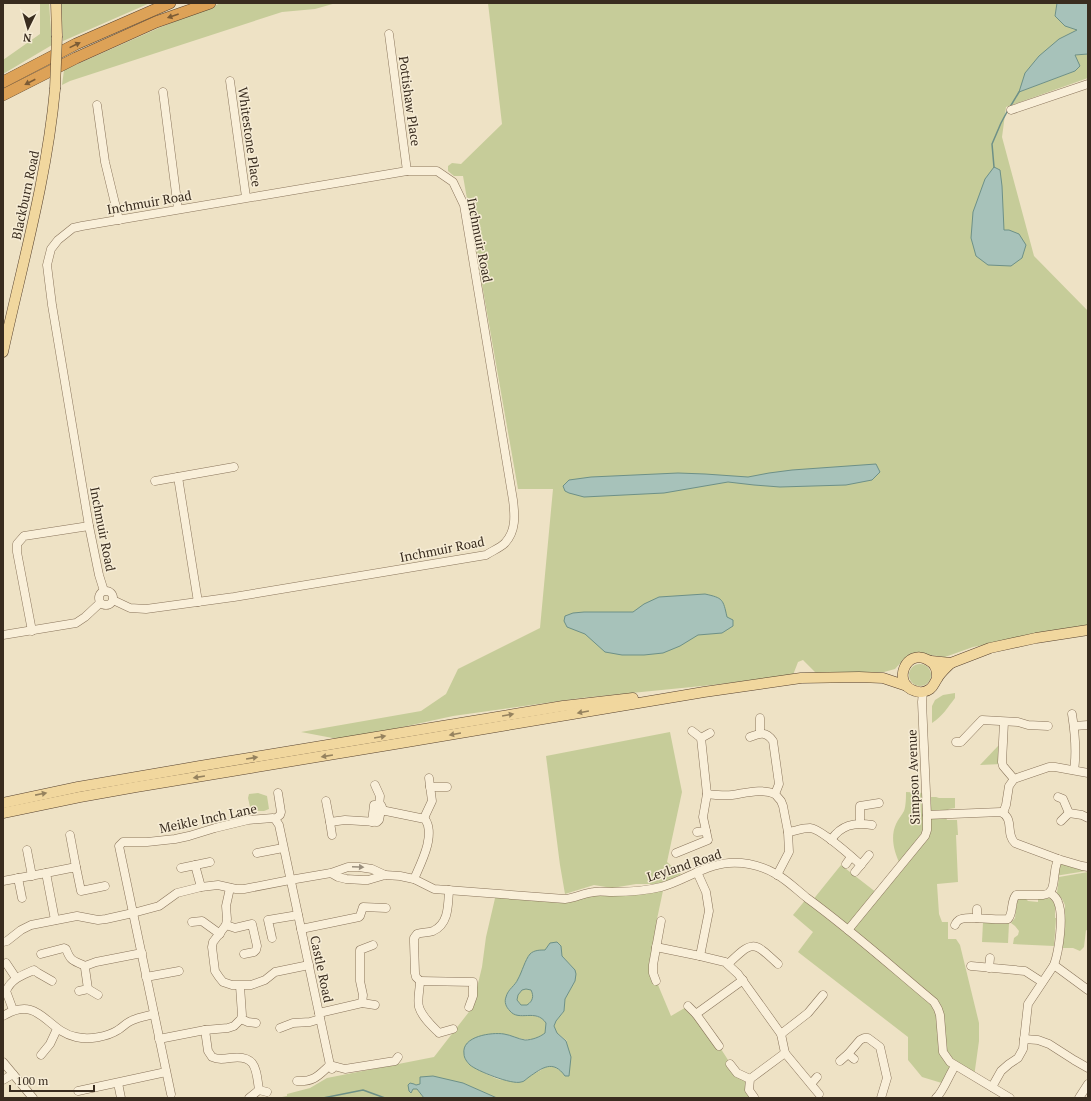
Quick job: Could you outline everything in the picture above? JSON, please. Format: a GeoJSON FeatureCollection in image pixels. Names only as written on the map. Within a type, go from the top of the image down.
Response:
{"type":"FeatureCollection","features":[{"type":"Feature","properties":{"kind":"highway"},"geometry":{"type":"LineString","coordinates":[[3,82],[76,44],[170,3]]}},
{"type":"Feature","properties":{"kind":"highway"},"geometry":{"type":"LineString","coordinates":[[3,95],[76,58],[156,22],[210,3]]}},
{"type":"Feature","properties":{"kind":"main road","name":"Blackburn Road"},"geometry":{"type":"LineString","coordinates":[[3,352],[46,161],[55,89],[57,36],[56,3]]}},
{"type":"Feature","properties":{"kind":"main road"},"geometry":{"type":"LineString","coordinates":[[931,662],[951,663],[990,648],[1036,638],[1088,630]]}},
{"type":"Feature","properties":{"kind":"main road"},"geometry":{"type":"LineString","coordinates":[[937,678],[935,666],[926,658],[920,657],[909,661],[905,666],[902,677],[904,682],[911,690],[923,692],[929,690],[934,685],[937,678],[951,663]]}},
{"type":"Feature","properties":{"kind":"main road"},"geometry":{"type":"LineString","coordinates":[[883,678],[903,671]]}},
{"type":"Feature","properties":{"kind":"main road"},"geometry":{"type":"LineString","coordinates":[[3,813],[87,795],[704,692],[801,678],[883,678],[907,686]]}},
{"type":"Feature","properties":{"kind":"main road"},"geometry":{"type":"LineString","coordinates":[[3,803],[78,787],[563,706],[616,699],[704,692]]}},
{"type":"Feature","properties":{"kind":"street","name":"Pottishaw Place"},"geometry":{"type":"LineString","coordinates":[[388,34],[407,171]]}},
{"type":"Feature","properties":{"kind":"street","name":"Whitestone Place"},"geometry":{"type":"LineString","coordinates":[[230,81],[246,197]]}},
{"type":"Feature","properties":{"kind":"street"},"geometry":{"type":"LineString","coordinates":[[1011,110],[1088,84]]}},
{"type":"Feature","properties":{"kind":"street"},"geometry":{"type":"LineString","coordinates":[[164,92],[178,209]]}},
{"type":"Feature","properties":{"kind":"street"},"geometry":{"type":"LineString","coordinates":[[97,104],[105,162],[119,220]]}},
{"type":"Feature","properties":{"kind":"street","name":"Inchmuir Road"},"geometry":{"type":"LineString","coordinates":[[407,171],[437,171],[453,182],[464,205],[513,500],[515,519],[511,534],[504,544],[486,555],[146,610],[130,608],[113,600],[112,594],[108,591],[104,591],[89,526],[52,304],[48,265],[51,249],[58,240],[73,228],[82,226],[246,197],[407,171]]}},
{"type":"Feature","properties":{"kind":"street"},"geometry":{"type":"LineString","coordinates":[[155,481],[234,467]]}},
{"type":"Feature","properties":{"kind":"street"},"geometry":{"type":"LineString","coordinates":[[178,477],[198,602]]}},
{"type":"Feature","properties":{"kind":"street"},"geometry":{"type":"LineString","coordinates":[[32,631],[17,552],[17,544],[24,536],[89,526]]}},
{"type":"Feature","properties":{"kind":"street","name":"Inchmuir Road"},"geometry":{"type":"LineString","coordinates":[[100,603],[98,598],[104,591]]}},
{"type":"Feature","properties":{"kind":"street"},"geometry":{"type":"LineString","coordinates":[[3,635],[76,623],[100,603],[106,606],[113,600]]}},
{"type":"Feature","properties":{"kind":"street","name":"Simpson Avenue"},"geometry":{"type":"LineString","coordinates":[[848,930],[925,836],[927,830],[922,702],[923,692]]}},
{"type":"Feature","properties":{"kind":"street"},"geometry":{"type":"LineString","coordinates":[[1072,714],[1076,754],[1074,770]]}},
{"type":"Feature","properties":{"kind":"street"},"geometry":{"type":"LineString","coordinates":[[760,718],[760,733]]}},
{"type":"Feature","properties":{"kind":"street"},"geometry":{"type":"LineString","coordinates":[[956,742],[962,742],[982,720],[1018,722],[1028,725],[1048,726]]}},
{"type":"Feature","properties":{"kind":"street"},"geometry":{"type":"LineString","coordinates":[[1004,722],[1002,762],[1003,766],[1014,779]]}},
{"type":"Feature","properties":{"kind":"street"},"geometry":{"type":"LineString","coordinates":[[1074,726],[1088,725]]}},
{"type":"Feature","properties":{"kind":"street"},"geometry":{"type":"LineString","coordinates":[[676,852],[708,840],[702,831],[707,794],[702,738],[692,731]]}},
{"type":"Feature","properties":{"kind":"street"},"geometry":{"type":"LineString","coordinates":[[702,738],[710,733]]}},
{"type":"Feature","properties":{"kind":"street"},"geometry":{"type":"LineString","coordinates":[[750,737],[760,733],[770,737],[772,741],[779,784],[775,794]]}},
{"type":"Feature","properties":{"kind":"street"},"geometry":{"type":"LineString","coordinates":[[1003,813],[1009,786],[1014,779],[1049,767],[1088,773]]}},
{"type":"Feature","properties":{"kind":"street"},"geometry":{"type":"LineString","coordinates":[[424,818],[432,801],[429,778]]}},
{"type":"Feature","properties":{"kind":"street"},"geometry":{"type":"LineString","coordinates":[[330,822],[344,820],[378,821],[381,801],[375,785]]}},
{"type":"Feature","properties":{"kind":"street"},"geometry":{"type":"LineString","coordinates":[[430,787],[447,787]]}},
{"type":"Feature","properties":{"kind":"street"},"geometry":{"type":"LineString","coordinates":[[707,794],[718,796],[762,791],[775,794],[783,806],[788,832],[789,852],[777,875]]}},
{"type":"Feature","properties":{"kind":"street","name":"Meikle Inch Lane"},"geometry":{"type":"LineString","coordinates":[[276,819],[281,812],[278,793]]}},
{"type":"Feature","properties":{"kind":"street"},"geometry":{"type":"LineString","coordinates":[[1058,797],[1063,799],[1069,813]]}},
{"type":"Feature","properties":{"kind":"street"},"geometry":{"type":"LineString","coordinates":[[326,801],[332,834]]}},
{"type":"Feature","properties":{"kind":"street"},"geometry":{"type":"LineString","coordinates":[[381,801],[426,820],[429,836],[426,852],[414,879]]}},
{"type":"Feature","properties":{"kind":"street"},"geometry":{"type":"LineString","coordinates":[[860,823],[860,806],[879,803]]}},
{"type":"Feature","properties":{"kind":"street"},"geometry":{"type":"LineString","coordinates":[[927,815],[1000,812],[1003,813],[1009,821],[1011,837],[1015,843],[1058,859],[1082,866],[1088,866]]}},
{"type":"Feature","properties":{"kind":"street"},"geometry":{"type":"LineString","coordinates":[[1069,813],[1082,815],[1088,818]]}},
{"type":"Feature","properties":{"kind":"street"},"geometry":{"type":"LineString","coordinates":[[1061,821],[1069,813]]}},
{"type":"Feature","properties":{"kind":"street","name":"Meikle Inch Lane"},"geometry":{"type":"LineString","coordinates":[[276,819],[279,826],[290,880]]}},
{"type":"Feature","properties":{"kind":"street","name":"Meikle Inch Lane"},"geometry":{"type":"LineString","coordinates":[[133,913],[119,849],[119,846],[124,842],[175,839],[248,820],[276,819]]}},
{"type":"Feature","properties":{"kind":"street"},"geometry":{"type":"LineString","coordinates":[[831,840],[842,829],[850,825],[860,823],[872,825]]}},
{"type":"Feature","properties":{"kind":"street"},"geometry":{"type":"LineString","coordinates":[[788,832],[810,828],[816,830],[831,840],[861,865]]}},
{"type":"Feature","properties":{"kind":"street"},"geometry":{"type":"LineString","coordinates":[[70,835],[82,891],[105,886]]}},
{"type":"Feature","properties":{"kind":"street"},"geometry":{"type":"LineString","coordinates":[[63,848],[72,846]]}},
{"type":"Feature","properties":{"kind":"street"},"geometry":{"type":"LineString","coordinates":[[257,853],[283,848]]}},
{"type":"Feature","properties":{"kind":"street"},"geometry":{"type":"LineString","coordinates":[[27,850],[32,876]]}},
{"type":"Feature","properties":{"kind":"street"},"geometry":{"type":"LineString","coordinates":[[855,872],[869,855]]}},
{"type":"Feature","properties":{"kind":"street"},"geometry":{"type":"LineString","coordinates":[[846,864],[851,857]]}},
{"type":"Feature","properties":{"kind":"street"},"geometry":{"type":"LineString","coordinates":[[955,925],[957,921],[961,919],[1008,919],[1011,916],[1014,898],[1016,895],[1047,895],[1050,893],[1054,883],[1058,859]]}},
{"type":"Feature","properties":{"kind":"street"},"geometry":{"type":"LineString","coordinates":[[181,868],[210,862]]}},
{"type":"Feature","properties":{"kind":"street","name":"Leyland Road"},"geometry":{"type":"LineString","coordinates":[[331,873],[346,879],[363,880],[385,875],[400,876],[414,879],[432,888],[565,899],[575,898],[590,892],[624,892],[656,889],[719,864],[741,863],[759,867],[777,875],[848,930],[934,1002],[940,1015],[943,1052],[950,1062],[1010,1098]]}},
{"type":"Feature","properties":{"kind":"street"},"geometry":{"type":"LineString","coordinates":[[195,866],[200,887]]}},
{"type":"Feature","properties":{"kind":"street"},"geometry":{"type":"LineString","coordinates":[[3,881],[76,867]]}},
{"type":"Feature","properties":{"kind":"street","name":"Leyland Road"},"geometry":{"type":"LineString","coordinates":[[3,942],[26,927],[77,916],[98,920],[133,913],[159,906],[177,893],[200,887],[218,885],[244,889],[331,873],[342,868],[359,867],[372,869],[385,875]]}},
{"type":"Feature","properties":{"kind":"street"},"geometry":{"type":"LineString","coordinates":[[697,872],[706,892],[709,911],[700,956]]}},
{"type":"Feature","properties":{"kind":"street"},"geometry":{"type":"LineString","coordinates":[[46,873],[55,920]]}},
{"type":"Feature","properties":{"kind":"street"},"geometry":{"type":"LineString","coordinates":[[18,878],[22,898]]}},
{"type":"Feature","properties":{"kind":"street","name":"Castle Road"},"geometry":{"type":"LineString","coordinates":[[290,880],[331,1067]]}},
{"type":"Feature","properties":{"kind":"street"},"geometry":{"type":"LineString","coordinates":[[230,888],[226,906],[226,925],[213,942],[212,947],[215,971],[223,982],[240,986],[258,983],[265,980],[275,972],[309,965]]}},
{"type":"Feature","properties":{"kind":"street"},"geometry":{"type":"LineString","coordinates":[[449,890],[445,920],[441,925],[432,931],[417,934],[414,938],[415,975],[420,981],[419,1004],[421,1012],[439,1033],[453,1029]]}},
{"type":"Feature","properties":{"kind":"street"},"geometry":{"type":"LineString","coordinates":[[992,1087],[1001,1071],[1018,1058],[1023,1049],[1028,1004],[1054,965],[1058,947],[1060,912],[1059,903],[1050,893]]}},
{"type":"Feature","properties":{"kind":"street","name":"Castle Road"},"geometry":{"type":"LineString","coordinates":[[301,929],[359,917],[363,907],[386,908]]}},
{"type":"Feature","properties":{"kind":"street"},"geometry":{"type":"LineString","coordinates":[[977,909],[977,918]]}},
{"type":"Feature","properties":{"kind":"street"},"geometry":{"type":"LineString","coordinates":[[133,913],[170,1092],[178,1088]]}},
{"type":"Feature","properties":{"kind":"street"},"geometry":{"type":"LineString","coordinates":[[272,938],[268,920],[298,915]]}},
{"type":"Feature","properties":{"kind":"street"},"geometry":{"type":"LineString","coordinates":[[192,922],[202,921],[220,934]]}},
{"type":"Feature","properties":{"kind":"street"},"geometry":{"type":"LineString","coordinates":[[656,981],[653,973],[653,965],[661,921]]}},
{"type":"Feature","properties":{"kind":"street"},"geometry":{"type":"LineString","coordinates":[[226,925],[235,928],[252,924],[257,946],[256,950],[254,952],[244,954]]}},
{"type":"Feature","properties":{"kind":"street"},"geometry":{"type":"LineString","coordinates":[[362,1003],[360,950],[373,945]]}},
{"type":"Feature","properties":{"kind":"street"},"geometry":{"type":"LineString","coordinates":[[728,964],[736,956],[753,946],[758,947],[765,952],[778,964]]}},
{"type":"Feature","properties":{"kind":"street"},"geometry":{"type":"LineString","coordinates":[[656,947],[700,956],[728,964],[743,980],[781,1034],[785,1053],[819,1094]]}},
{"type":"Feature","properties":{"kind":"street"},"geometry":{"type":"LineString","coordinates":[[42,954],[64,948],[66,949],[71,960],[85,966],[96,962],[142,953]]}},
{"type":"Feature","properties":{"kind":"street"},"geometry":{"type":"LineString","coordinates":[[989,968],[990,958]]}},
{"type":"Feature","properties":{"kind":"street"},"geometry":{"type":"LineString","coordinates":[[6,962],[16,978]]}},
{"type":"Feature","properties":{"kind":"street"},"geometry":{"type":"LineString","coordinates":[[1054,965],[1088,990]]}},
{"type":"Feature","properties":{"kind":"street"},"geometry":{"type":"LineString","coordinates":[[85,966],[88,989]]}},
{"type":"Feature","properties":{"kind":"street"},"geometry":{"type":"LineString","coordinates":[[971,966],[1024,971],[1042,982]]}},
{"type":"Feature","properties":{"kind":"street"},"geometry":{"type":"LineString","coordinates":[[13,1010],[6,991],[9,985],[16,978],[34,970],[52,981]]}},
{"type":"Feature","properties":{"kind":"street"},"geometry":{"type":"LineString","coordinates":[[146,977],[179,971]]}},
{"type":"Feature","properties":{"kind":"street"},"geometry":{"type":"LineString","coordinates":[[420,981],[463,978],[473,982],[473,996],[469,1007]]}},
{"type":"Feature","properties":{"kind":"street"},"geometry":{"type":"LineString","coordinates":[[696,1014],[743,980]]}},
{"type":"Feature","properties":{"kind":"street"},"geometry":{"type":"LineString","coordinates":[[160,1039],[234,1026],[241,1019],[242,1015],[240,986]]}},
{"type":"Feature","properties":{"kind":"street"},"geometry":{"type":"LineString","coordinates":[[79,991],[88,989],[98,995]]}},
{"type":"Feature","properties":{"kind":"street"},"geometry":{"type":"LineString","coordinates":[[781,1034],[808,1013],[818,997]]}},
{"type":"Feature","properties":{"kind":"street","name":"Castle Road"},"geometry":{"type":"LineString","coordinates":[[280,1028],[293,1024],[310,1022],[320,1016],[362,1003],[375,1005]]}},
{"type":"Feature","properties":{"kind":"street"},"geometry":{"type":"LineString","coordinates":[[688,1006],[696,1014],[719,1046]]}},
{"type":"Feature","properties":{"kind":"street"},"geometry":{"type":"LineString","coordinates":[[3,1016],[13,1010],[31,1010],[40,1013],[57,1029],[65,1034],[86,1038],[100,1037],[114,1033],[133,1019],[154,1014]]}},
{"type":"Feature","properties":{"kind":"street"},"geometry":{"type":"LineString","coordinates":[[241,1019],[256,1023]]}},
{"type":"Feature","properties":{"kind":"street"},"geometry":{"type":"LineString","coordinates":[[41,1055],[50,1044],[57,1029]]}},
{"type":"Feature","properties":{"kind":"street"},"geometry":{"type":"LineString","coordinates":[[205,1030],[208,1050],[212,1057],[220,1059],[236,1057],[248,1059],[255,1066],[263,1091],[249,1098]]}},
{"type":"Feature","properties":{"kind":"street"},"geometry":{"type":"LineString","coordinates":[[840,1061],[851,1057],[860,1040],[864,1038],[868,1038],[880,1047],[887,1078],[881,1098]]}},
{"type":"Feature","properties":{"kind":"street"},"geometry":{"type":"LineString","coordinates":[[1024,1039],[1038,1040],[1049,1044],[1088,1068]]}},
{"type":"Feature","properties":{"kind":"street"},"geometry":{"type":"LineString","coordinates":[[754,1098],[749,1090],[750,1079],[785,1053]]}},
{"type":"Feature","properties":{"kind":"street"},"geometry":{"type":"LineString","coordinates":[[297,1081],[306,1082],[316,1078],[331,1067],[345,1069],[394,1061],[398,1057]]}},
{"type":"Feature","properties":{"kind":"street"},"geometry":{"type":"LineString","coordinates":[[3,1062],[33,1098]]}},
{"type":"Feature","properties":{"kind":"street"},"geometry":{"type":"LineString","coordinates":[[730,1064],[737,1073],[750,1079]]}},
{"type":"Feature","properties":{"kind":"street"},"geometry":{"type":"LineString","coordinates":[[936,1098],[955,1066]]}},
{"type":"Feature","properties":{"kind":"street"},"geometry":{"type":"LineString","coordinates":[[78,1091],[166,1072]]}},
{"type":"Feature","properties":{"kind":"street"},"geometry":{"type":"LineString","coordinates":[[3,1080],[13,1074]]}},
{"type":"Feature","properties":{"kind":"street"},"geometry":{"type":"LineString","coordinates":[[810,1084],[817,1077]]}},
{"type":"Feature","properties":{"kind":"street"},"geometry":{"type":"LineString","coordinates":[[118,1083],[121,1098]]}},
{"type":"Feature","properties":{"kind":"street"},"geometry":{"type":"LineString","coordinates":[[1079,1098],[1088,1084]]}},
{"type":"Feature","properties":{"kind":"green space"},"geometry":{"type":"Polygon","coordinates":[[[40,3],[49,3],[52,45],[3,74],[3,60],[40,34],[40,3]]]}},
{"type":"Feature","properties":{"kind":"green space"},"geometry":{"type":"Polygon","coordinates":[[[61,3],[150,3],[63,41],[61,3]]]}},
{"type":"Feature","properties":{"kind":"green space"},"geometry":{"type":"Polygon","coordinates":[[[221,3],[336,3],[315,9],[282,12],[70,81],[62,85],[64,70],[161,27],[221,3]]]}},
{"type":"Feature","properties":{"kind":"green space"},"geometry":{"type":"Polygon","coordinates":[[[488,3],[1057,3],[1055,16],[1078,30],[1059,39],[1019,92],[1075,71],[1074,55],[1088,54],[1088,78],[1006,107],[1002,137],[1034,256],[1088,311],[1088,625],[973,647],[945,657],[914,653],[904,659],[895,669],[884,672],[816,673],[803,660],[798,662],[793,675],[712,685],[581,698],[453,716],[343,740],[301,732],[421,711],[446,694],[458,669],[540,628],[553,489],[518,489],[463,176],[454,176],[448,171],[448,166],[452,163],[461,164],[502,124],[488,3]]]}},
{"type":"Feature","properties":{"kind":"green space"},"geometry":{"type":"Polygon","coordinates":[[[920,664],[924,665],[930,671],[930,679],[924,685],[920,686],[916,685],[910,679],[909,675],[910,671],[916,665],[920,664]]]}},
{"type":"Feature","properties":{"kind":"green space"},"geometry":{"type":"Polygon","coordinates":[[[955,693],[955,698],[939,718],[932,723],[932,706],[935,700],[943,695],[955,693]]]}},
{"type":"Feature","properties":{"kind":"green space"},"geometry":{"type":"Polygon","coordinates":[[[670,732],[682,792],[667,862],[681,874],[668,881],[655,884],[636,884],[612,888],[594,885],[565,894],[546,756],[670,732]]]}},
{"type":"Feature","properties":{"kind":"green space"},"geometry":{"type":"Polygon","coordinates":[[[1003,744],[1002,764],[980,765],[998,746],[1003,744]]]}},
{"type":"Feature","properties":{"kind":"green space"},"geometry":{"type":"Polygon","coordinates":[[[906,792],[926,793],[927,815],[945,815],[947,820],[957,820],[958,835],[956,835],[958,882],[937,884],[939,914],[942,922],[948,922],[948,939],[956,939],[960,945],[979,1023],[979,1041],[974,1077],[955,1067],[945,1084],[922,1077],[908,1060],[908,1037],[798,952],[813,932],[793,915],[807,898],[812,901],[841,865],[877,893],[901,866],[896,856],[893,834],[896,824],[905,809],[906,792]]]}},
{"type":"Feature","properties":{"kind":"green space"},"geometry":{"type":"Polygon","coordinates":[[[258,793],[267,796],[269,809],[264,811],[251,811],[248,798],[249,794],[258,793]]]}},
{"type":"Feature","properties":{"kind":"green space"},"geometry":{"type":"Polygon","coordinates":[[[931,797],[955,798],[955,808],[947,811],[931,811],[931,797]]]}},
{"type":"Feature","properties":{"kind":"green space"},"geometry":{"type":"Polygon","coordinates":[[[1058,859],[1086,871],[1055,876],[1058,859]]]}},
{"type":"Feature","properties":{"kind":"green space"},"geometry":{"type":"Polygon","coordinates":[[[1088,872],[1088,931],[1086,930],[1084,947],[1080,951],[1073,948],[1063,948],[1065,905],[1057,893],[1059,877],[1088,872]]]}},
{"type":"Feature","properties":{"kind":"green space"},"geometry":{"type":"Polygon","coordinates":[[[664,886],[657,919],[653,973],[671,1016],[688,1006],[719,1046],[730,1063],[750,1079],[754,1098],[497,1098],[463,1083],[414,1084],[411,1093],[413,1089],[417,1089],[424,1098],[277,1098],[310,1088],[327,1078],[434,1057],[472,1008],[482,967],[486,937],[496,894],[557,899],[664,886]],[[537,950],[532,953],[527,960],[519,979],[509,990],[505,999],[507,1008],[514,1014],[519,1016],[533,1016],[542,1019],[546,1023],[545,1033],[530,1039],[504,1034],[470,1065],[490,1076],[502,1080],[533,1074],[549,1066],[561,1071],[567,1041],[557,1033],[554,1026],[564,1011],[565,999],[575,981],[575,970],[562,956],[545,950],[537,950]]]}},
{"type":"Feature","properties":{"kind":"green space"},"geometry":{"type":"Polygon","coordinates":[[[1049,898],[1055,903],[1056,918],[1054,946],[1013,944],[1014,938],[1018,935],[1019,931],[1011,923],[1015,918],[1017,901],[1020,899],[1026,899],[1028,901],[1038,902],[1038,899],[1049,898]]]}},
{"type":"Feature","properties":{"kind":"green space"},"geometry":{"type":"Polygon","coordinates":[[[983,922],[1009,923],[1008,943],[982,942],[983,922]]]}},
{"type":"Feature","properties":{"kind":"green space"},"geometry":{"type":"Polygon","coordinates":[[[522,990],[531,990],[533,996],[531,1002],[527,1006],[521,1005],[517,1000],[518,995],[522,990]]]}},
{"type":"Feature","properties":{"kind":"water"},"geometry":{"type":"Polygon","coordinates":[[[1057,3],[1088,3],[1088,54],[1075,55],[1080,66],[1075,71],[1019,92],[1025,73],[1039,56],[1059,39],[1077,30],[1065,26],[1055,16],[1057,3]]]}},
{"type":"Feature","properties":{"kind":"water"},"geometry":{"type":"Polygon","coordinates":[[[994,167],[1000,170],[1004,230],[1009,230],[1019,234],[1026,245],[1022,258],[1011,266],[988,265],[976,256],[971,238],[973,212],[985,179],[994,167]]]}},
{"type":"Feature","properties":{"kind":"water"},"geometry":{"type":"Polygon","coordinates":[[[876,464],[880,472],[872,480],[846,485],[780,487],[728,482],[664,493],[584,497],[565,491],[563,486],[569,480],[591,477],[678,473],[748,477],[792,470],[876,464]]]}},
{"type":"Feature","properties":{"kind":"water"},"geometry":{"type":"Polygon","coordinates":[[[705,594],[721,600],[727,617],[733,620],[733,626],[722,633],[698,635],[680,646],[663,653],[622,655],[605,652],[585,634],[567,627],[564,621],[565,616],[573,613],[633,612],[644,604],[659,597],[705,594]]]}},
{"type":"Feature","properties":{"kind":"water"},"geometry":{"type":"Polygon","coordinates":[[[557,942],[561,946],[562,956],[575,970],[576,974],[575,981],[565,999],[564,1011],[554,1026],[557,1033],[566,1041],[571,1057],[569,1076],[565,1076],[561,1071],[552,1066],[543,1068],[523,1082],[517,1082],[495,1077],[474,1068],[465,1057],[464,1048],[467,1043],[478,1036],[499,1034],[528,1040],[541,1036],[545,1033],[546,1023],[542,1019],[537,1016],[514,1014],[507,1008],[505,1001],[507,994],[517,981],[530,954],[535,951],[545,950],[550,943],[557,942]],[[522,990],[518,995],[517,1000],[521,1005],[527,1005],[531,1002],[533,996],[531,990],[522,990]]]}},
{"type":"Feature","properties":{"kind":"water"},"geometry":{"type":"Polygon","coordinates":[[[433,1076],[463,1083],[497,1098],[424,1098],[417,1089],[413,1089],[411,1093],[409,1091],[408,1085],[410,1083],[416,1085],[420,1084],[420,1077],[433,1076]]]}},
{"type":"Feature","properties":{"kind":"waterway"},"geometry":{"type":"LineString","coordinates":[[1010,107],[1019,92]]}},
{"type":"Feature","properties":{"kind":"waterway"},"geometry":{"type":"LineString","coordinates":[[994,167],[992,144],[1008,110]]}},
{"type":"Feature","properties":{"kind":"waterway"},"geometry":{"type":"LineString","coordinates":[[323,1098],[363,1090],[385,1098]]}}]}
